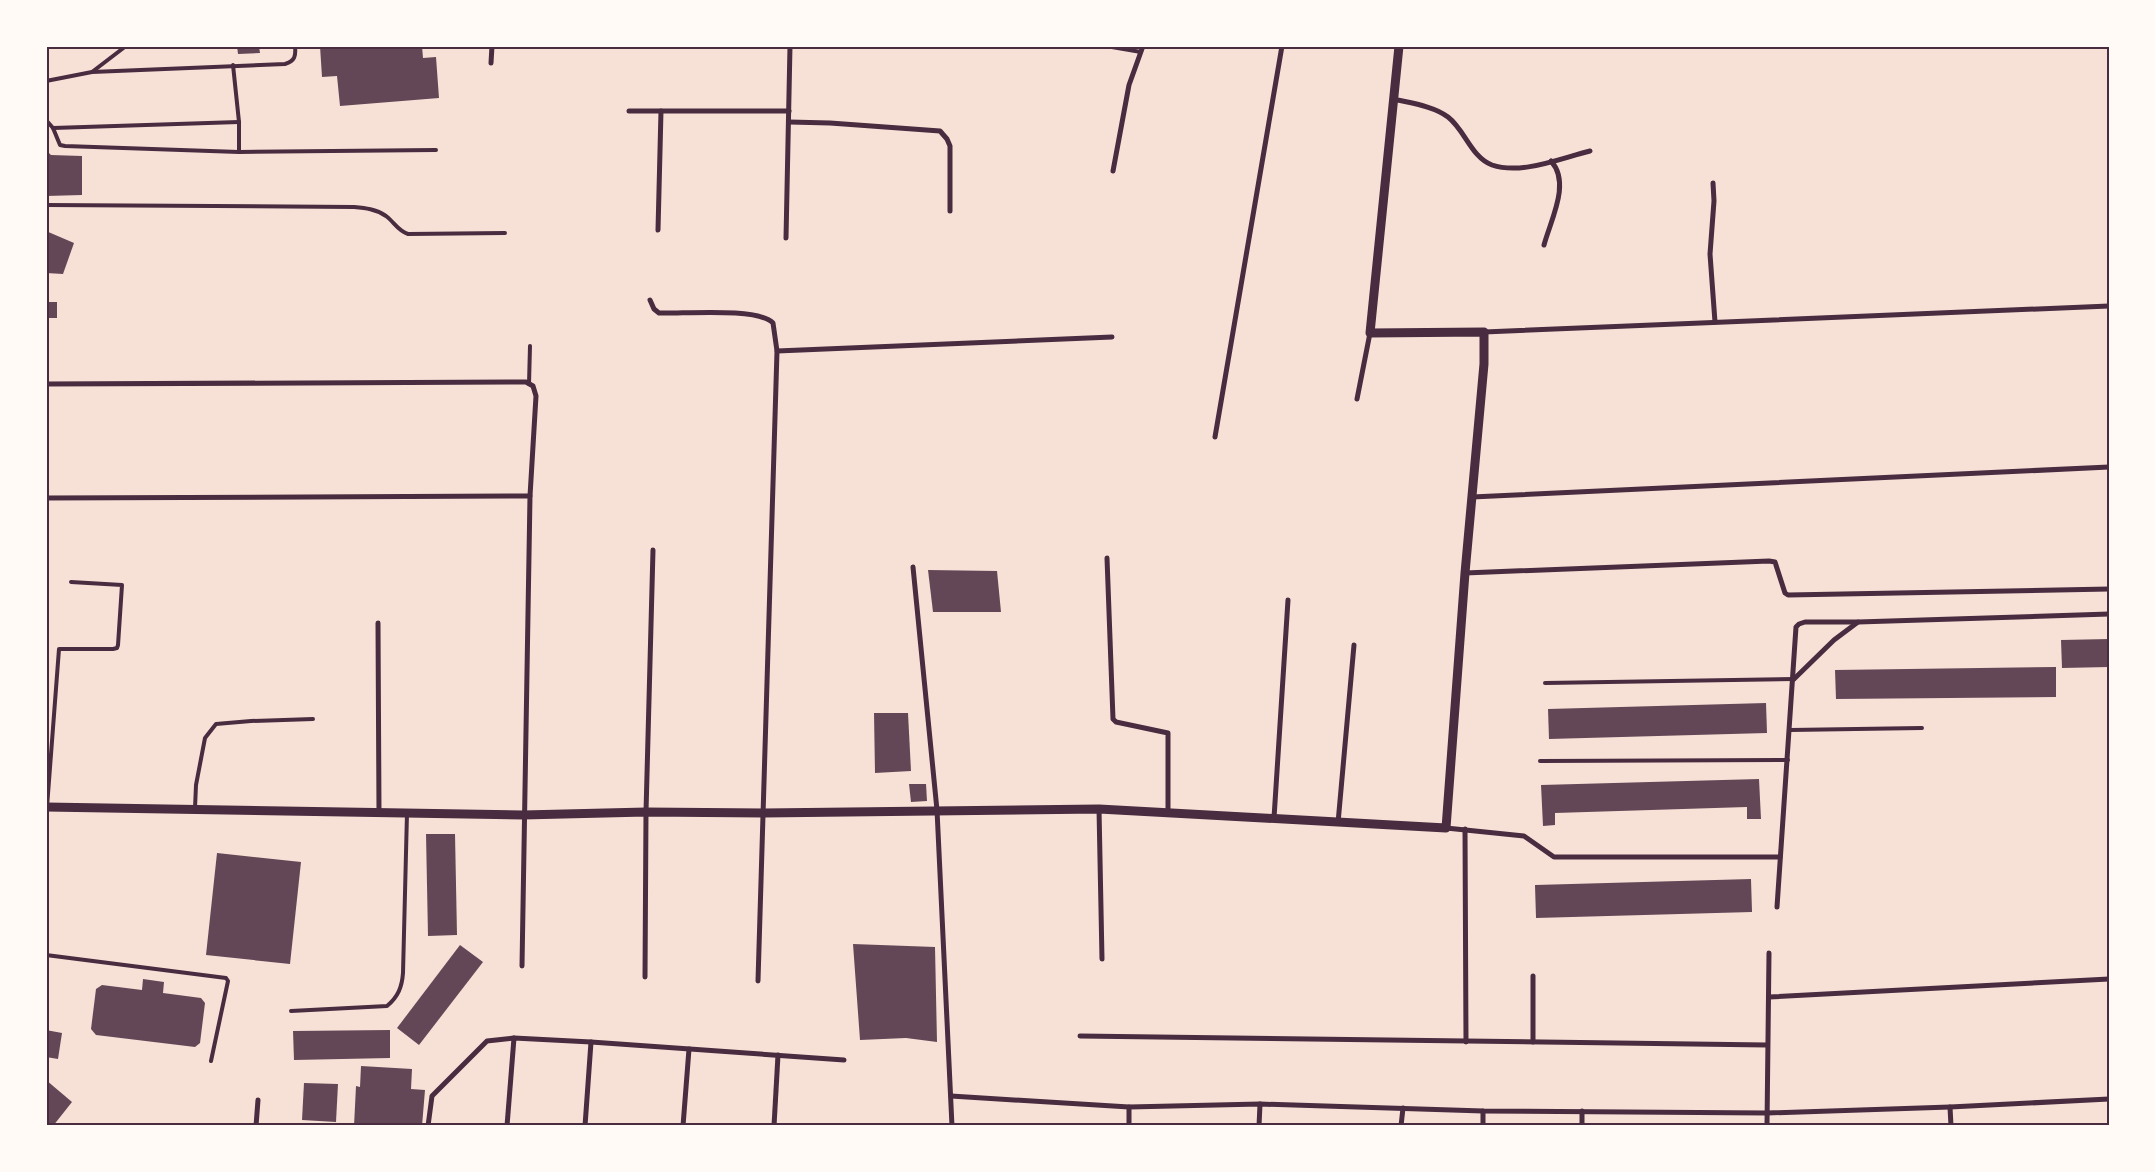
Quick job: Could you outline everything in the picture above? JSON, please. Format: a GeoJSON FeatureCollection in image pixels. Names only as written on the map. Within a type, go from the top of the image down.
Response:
{"type":"FeatureCollection","features":[{"type":"Feature","properties":{"kind":"street"},"geometry":{"type":"LineString","coordinates":[[492,46],[492,63]]}},
{"type":"Feature","properties":{"kind":"street"},"geometry":{"type":"LineString","coordinates":[[786,238],[790,46]]}},
{"type":"Feature","properties":{"kind":"street"},"geometry":{"type":"LineString","coordinates":[[1215,437],[1282,46]]}},
{"type":"Feature","properties":{"kind":"street"},"geometry":{"type":"LineString","coordinates":[[1357,399],[1370,332],[1399,46]]}},
{"type":"Feature","properties":{"kind":"street"},"geometry":{"type":"LineString","coordinates":[[1113,171],[1130,85],[1142,49]]}},
{"type":"Feature","properties":{"kind":"street"},"geometry":{"type":"LineString","coordinates":[[1393,99],[1425,107],[1448,117],[1480,159],[1490,164],[1517,168],[1590,151]]}},
{"type":"Feature","properties":{"kind":"street"},"geometry":{"type":"LineString","coordinates":[[629,111],[789,111]]}},
{"type":"Feature","properties":{"kind":"street"},"geometry":{"type":"LineString","coordinates":[[658,230],[662,111]]}},
{"type":"Feature","properties":{"kind":"street"},"geometry":{"type":"LineString","coordinates":[[789,122],[838,123],[940,131],[950,146],[950,210]]}},
{"type":"Feature","properties":{"kind":"street"},"geometry":{"type":"LineString","coordinates":[[1544,245],[1560,189],[1560,177],[1557,168],[1551,161]]}},
{"type":"Feature","properties":{"kind":"street"},"geometry":{"type":"LineString","coordinates":[[1713,183],[1710,254],[1715,322]]}},
{"type":"Feature","properties":{"kind":"street"},"geometry":{"type":"LineString","coordinates":[[650,300],[654,309],[659,313],[726,312],[763,316],[773,322],[777,351],[758,981]]}},
{"type":"Feature","properties":{"kind":"street"},"geometry":{"type":"LineString","coordinates":[[1370,332],[1484,332],[2109,306]]}},
{"type":"Feature","properties":{"kind":"street"},"geometry":{"type":"LineString","coordinates":[[1446,828],[1465,573],[1484,364],[1484,332]]}},
{"type":"Feature","properties":{"kind":"street"},"geometry":{"type":"LineString","coordinates":[[777,351],[1112,337]]}},
{"type":"Feature","properties":{"kind":"street"},"geometry":{"type":"LineString","coordinates":[[46,384],[526,382],[531,385],[536,396],[530,496],[523,815],[522,966]]}},
{"type":"Feature","properties":{"kind":"street"},"geometry":{"type":"LineString","coordinates":[[1472,498],[2109,467]]}},
{"type":"Feature","properties":{"kind":"street"},"geometry":{"type":"LineString","coordinates":[[46,498],[530,496]]}},
{"type":"Feature","properties":{"kind":"street"},"geometry":{"type":"LineString","coordinates":[[645,977],[646,812],[653,550]]}},
{"type":"Feature","properties":{"kind":"street"},"geometry":{"type":"LineString","coordinates":[[1107,558],[1113,719],[1116,722],[1168,733],[1168,813]]}},
{"type":"Feature","properties":{"kind":"street"},"geometry":{"type":"LineString","coordinates":[[1465,573],[1769,561],[1775,562],[1785,593],[1788,595],[2109,589]]}},
{"type":"Feature","properties":{"kind":"street"},"geometry":{"type":"LineString","coordinates":[[913,566],[937,810],[952,1126]]}},
{"type":"Feature","properties":{"kind":"street"},"geometry":{"type":"LineString","coordinates":[[1274,818],[1288,600]]}},
{"type":"Feature","properties":{"kind":"street"},"geometry":{"type":"LineString","coordinates":[[1777,907],[1794,679],[1796,627],[1799,624],[2109,614]]}},
{"type":"Feature","properties":{"kind":"street"},"geometry":{"type":"LineString","coordinates":[[1794,679],[1834,640],[1858,622]]}},
{"type":"Feature","properties":{"kind":"street"},"geometry":{"type":"LineString","coordinates":[[378,623],[379,813]]}},
{"type":"Feature","properties":{"kind":"street"},"geometry":{"type":"LineString","coordinates":[[1338,823],[1354,645]]}},
{"type":"Feature","properties":{"kind":"street"},"geometry":{"type":"LineString","coordinates":[[46,807],[523,815],[646,812],[764,813],[1100,809],[1465,829],[1524,836],[1554,857],[1780,857]]}},
{"type":"Feature","properties":{"kind":"street"},"geometry":{"type":"LineString","coordinates":[[1100,809],[1102,959]]}},
{"type":"Feature","properties":{"kind":"street"},"geometry":{"type":"LineString","coordinates":[[1465,829],[1466,1042]]}},
{"type":"Feature","properties":{"kind":"street"},"geometry":{"type":"LineString","coordinates":[[1767,1126],[1769,953]]}},
{"type":"Feature","properties":{"kind":"street"},"geometry":{"type":"LineString","coordinates":[[1533,976],[1533,1042]]}},
{"type":"Feature","properties":{"kind":"street"},"geometry":{"type":"LineString","coordinates":[[1769,997],[2109,979]]}},
{"type":"Feature","properties":{"kind":"street"},"geometry":{"type":"LineString","coordinates":[[1080,1036],[1767,1045]]}},
{"type":"Feature","properties":{"kind":"street"},"geometry":{"type":"LineString","coordinates":[[507,1126],[514,1038]]}},
{"type":"Feature","properties":{"kind":"street"},"geometry":{"type":"LineString","coordinates":[[428,1126],[432,1096],[487,1042],[514,1038],[844,1060]]}},
{"type":"Feature","properties":{"kind":"street"},"geometry":{"type":"LineString","coordinates":[[585,1126],[591,1042]]}},
{"type":"Feature","properties":{"kind":"street"},"geometry":{"type":"LineString","coordinates":[[683,1126],[689,1049]]}},
{"type":"Feature","properties":{"kind":"street"},"geometry":{"type":"LineString","coordinates":[[774,1126],[778,1055]]}},
{"type":"Feature","properties":{"kind":"street"},"geometry":{"type":"LineString","coordinates":[[951,1096],[1129,1107],[1260,1104],[1483,1111],[1767,1113],[1950,1107],[2109,1098]]}},
{"type":"Feature","properties":{"kind":"street"},"geometry":{"type":"LineString","coordinates":[[256,1126],[258,1100]]}},
{"type":"Feature","properties":{"kind":"street"},"geometry":{"type":"LineString","coordinates":[[1259,1126],[1260,1104]]}},
{"type":"Feature","properties":{"kind":"street"},"geometry":{"type":"LineString","coordinates":[[1129,1107],[1129,1126]]}},
{"type":"Feature","properties":{"kind":"street"},"geometry":{"type":"LineString","coordinates":[[1950,1107],[1951,1126]]}},
{"type":"Feature","properties":{"kind":"street"},"geometry":{"type":"LineString","coordinates":[[1401,1126],[1403,1108]]}},
{"type":"Feature","properties":{"kind":"street"},"geometry":{"type":"LineString","coordinates":[[1483,1111],[1483,1126]]}},
{"type":"Feature","properties":{"kind":"street"},"geometry":{"type":"LineString","coordinates":[[1582,1111],[1582,1126]]}},
{"type":"Feature","properties":{"kind":"lane"},"geometry":{"type":"LineString","coordinates":[[92,72],[126,46]]}},
{"type":"Feature","properties":{"kind":"lane"},"geometry":{"type":"LineString","coordinates":[[46,81],[92,72],[285,64],[292,62],[296,56],[295,46]]}},
{"type":"Feature","properties":{"kind":"lane"},"geometry":{"type":"LineString","coordinates":[[1106,46],[1142,49]]}},
{"type":"Feature","properties":{"kind":"lane"},"geometry":{"type":"LineString","coordinates":[[233,65],[239,122],[239,152]]}},
{"type":"Feature","properties":{"kind":"lane"},"geometry":{"type":"LineString","coordinates":[[46,120],[53,128],[60,145],[65,146],[239,152],[436,150]]}},
{"type":"Feature","properties":{"kind":"lane"},"geometry":{"type":"LineString","coordinates":[[53,128],[239,122]]}},
{"type":"Feature","properties":{"kind":"lane"},"geometry":{"type":"LineString","coordinates":[[46,204],[354,207],[374,209],[385,216],[401,232],[408,234],[505,234]]}},
{"type":"Feature","properties":{"kind":"lane"},"geometry":{"type":"LineString","coordinates":[[530,346],[531,385]]}},
{"type":"Feature","properties":{"kind":"lane"},"geometry":{"type":"LineString","coordinates":[[46,807],[60,649],[113,649],[117,648],[118,645],[122,585],[71,582]]}},
{"type":"Feature","properties":{"kind":"lane"},"geometry":{"type":"LineString","coordinates":[[1545,683],[1794,679]]}},
{"type":"Feature","properties":{"kind":"lane"},"geometry":{"type":"LineString","coordinates":[[194,810],[196,785],[205,738],[216,724],[251,720],[313,719]]}},
{"type":"Feature","properties":{"kind":"lane"},"geometry":{"type":"LineString","coordinates":[[1790,730],[1922,728]]}},
{"type":"Feature","properties":{"kind":"lane"},"geometry":{"type":"LineString","coordinates":[[1540,761],[1788,760]]}},
{"type":"Feature","properties":{"kind":"lane"},"geometry":{"type":"LineString","coordinates":[[291,1010],[387,1006],[398,995],[403,973],[407,813]]}},
{"type":"Feature","properties":{"kind":"lane"},"geometry":{"type":"LineString","coordinates":[[46,955],[226,978],[228,981],[211,1061]]}},
{"type":"Feature","properties":{"kind":"building"},"geometry":{"type":"Polygon","coordinates":[[[237,46],[259,46],[260,53],[238,54],[237,46]]]}},
{"type":"Feature","properties":{"kind":"building"},"geometry":{"type":"Polygon","coordinates":[[[320,46],[422,46],[423,58],[436,57],[439,98],[340,106],[337,76],[322,77],[320,46]]]}},
{"type":"Feature","properties":{"kind":"building"},"geometry":{"type":"Polygon","coordinates":[[[46,150],[51,155],[82,156],[82,195],[46,196],[46,150]]]}},
{"type":"Feature","properties":{"kind":"building"},"geometry":{"type":"Polygon","coordinates":[[[46,231],[74,243],[63,274],[46,273],[46,231]]]}},
{"type":"Feature","properties":{"kind":"building"},"geometry":{"type":"Polygon","coordinates":[[[46,302],[57,302],[57,318],[46,318],[46,302]]]}},
{"type":"Feature","properties":{"kind":"building"},"geometry":{"type":"Polygon","coordinates":[[[928,570],[997,571],[1001,612],[933,612],[928,570]]]}},
{"type":"Feature","properties":{"kind":"building"},"geometry":{"type":"Polygon","coordinates":[[[2109,639],[2109,667],[2062,668],[2061,640],[2109,639]]]}},
{"type":"Feature","properties":{"kind":"building"},"geometry":{"type":"Polygon","coordinates":[[[2056,667],[2056,697],[1836,699],[1835,670],[2056,667]]]}},
{"type":"Feature","properties":{"kind":"building"},"geometry":{"type":"Polygon","coordinates":[[[1766,703],[1767,733],[1549,739],[1548,709],[1766,703]]]}},
{"type":"Feature","properties":{"kind":"building"},"geometry":{"type":"Polygon","coordinates":[[[874,713],[908,713],[911,771],[875,773],[874,713]]]}},
{"type":"Feature","properties":{"kind":"building"},"geometry":{"type":"Polygon","coordinates":[[[1759,779],[1761,819],[1747,819],[1747,807],[1555,813],[1555,825],[1543,826],[1541,785],[1759,779]]]}},
{"type":"Feature","properties":{"kind":"building"},"geometry":{"type":"Polygon","coordinates":[[[909,784],[926,784],[927,801],[911,802],[909,784]]]}},
{"type":"Feature","properties":{"kind":"building"},"geometry":{"type":"Polygon","coordinates":[[[426,834],[455,834],[457,935],[428,936],[426,834]]]}},
{"type":"Feature","properties":{"kind":"building"},"geometry":{"type":"Polygon","coordinates":[[[217,853],[301,862],[290,964],[206,955],[217,853]]]}},
{"type":"Feature","properties":{"kind":"building"},"geometry":{"type":"Polygon","coordinates":[[[1751,879],[1752,912],[1536,918],[1535,885],[1751,879]]]}},
{"type":"Feature","properties":{"kind":"building"},"geometry":{"type":"Polygon","coordinates":[[[853,944],[935,947],[937,1042],[906,1038],[860,1040],[853,944]]]}},
{"type":"Feature","properties":{"kind":"building"},"geometry":{"type":"Polygon","coordinates":[[[460,945],[483,962],[419,1045],[397,1028],[460,945]]]}},
{"type":"Feature","properties":{"kind":"building"},"geometry":{"type":"Polygon","coordinates":[[[143,979],[164,982],[163,993],[201,998],[205,1003],[200,1043],[195,1047],[96,1035],[91,1029],[96,989],[102,985],[142,990],[143,979]]]}},
{"type":"Feature","properties":{"kind":"building"},"geometry":{"type":"Polygon","coordinates":[[[46,1030],[62,1033],[58,1059],[46,1057],[46,1030]]]}},
{"type":"Feature","properties":{"kind":"building"},"geometry":{"type":"Polygon","coordinates":[[[390,1030],[390,1058],[294,1060],[293,1031],[390,1030]]]}},
{"type":"Feature","properties":{"kind":"building"},"geometry":{"type":"Polygon","coordinates":[[[361,1066],[412,1069],[411,1089],[425,1090],[422,1126],[354,1126],[356,1086],[360,1087],[361,1066]]]}},
{"type":"Feature","properties":{"kind":"building"},"geometry":{"type":"Polygon","coordinates":[[[46,1080],[72,1102],[53,1126],[46,1126],[46,1080]]]}},
{"type":"Feature","properties":{"kind":"building"},"geometry":{"type":"Polygon","coordinates":[[[304,1083],[338,1084],[336,1122],[302,1120],[304,1083]]]}}]}
